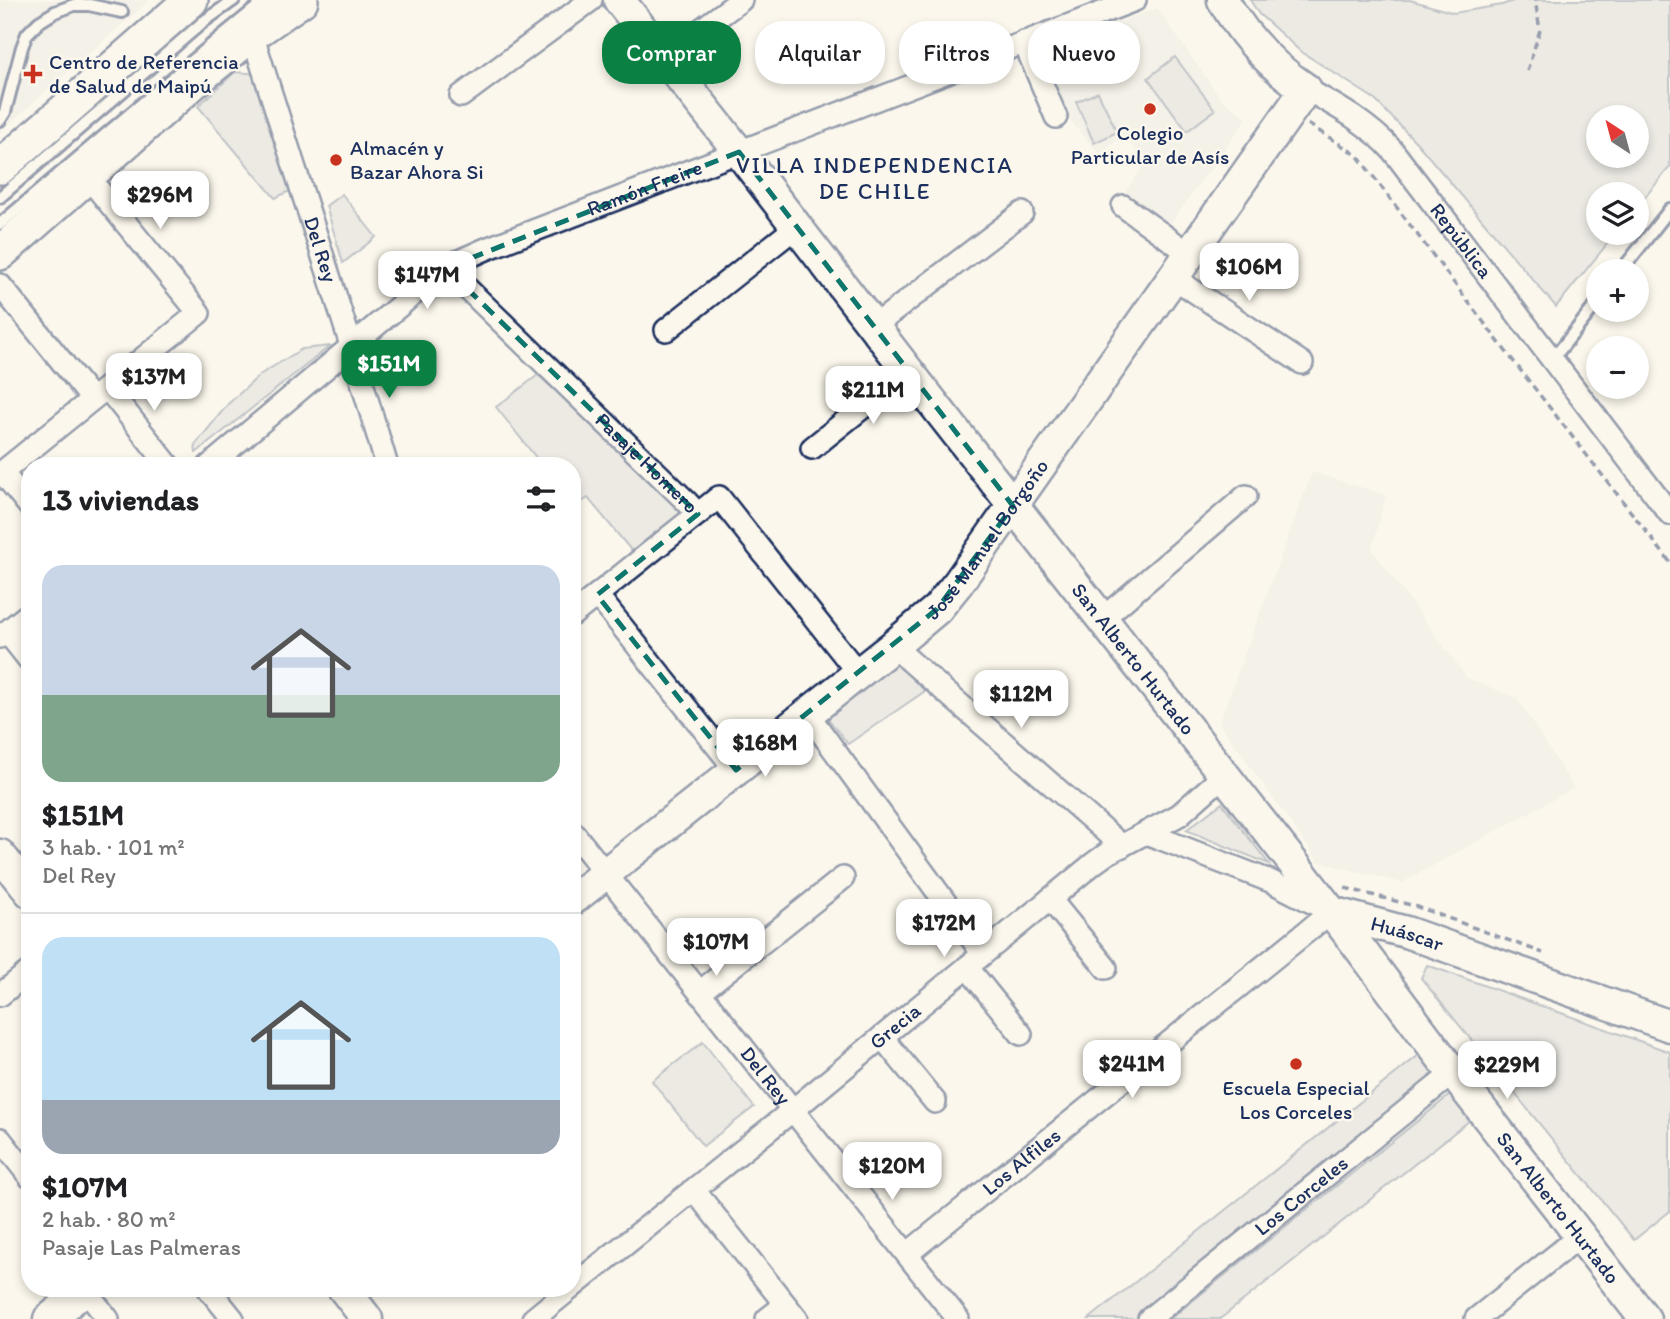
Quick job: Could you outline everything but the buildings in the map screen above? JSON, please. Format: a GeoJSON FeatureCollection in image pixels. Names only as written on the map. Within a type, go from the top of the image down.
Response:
{"type":"FeatureCollection","features":[{"type":"Feature","properties":{"kind":"main road"},"geometry":{"type":"LineString","coordinates":[[0,167],[191,0]]}},
{"type":"Feature","properties":{"kind":"main road"},"geometry":{"type":"LineString","coordinates":[[0,253],[197,79],[249,25],[302,0]]}},
{"type":"Feature","properties":{"kind":"main road","name":"San Alberto Hurtado"},"geometry":{"type":"LineString","coordinates":[[620,0],[636,21]]}},
{"type":"Feature","properties":{"kind":"main road","name":"República"},"geometry":{"type":"LineString","coordinates":[[1223,0],[1262,52],[1293,80],[1298,101]]}},
{"type":"Feature","properties":{"kind":"main road","name":"San Alberto Hurtado"},"geometry":{"type":"LineString","coordinates":[[685,84],[1645,1319]]}},
{"type":"Feature","properties":{"kind":"main road","name":"José Manuel Borgoño"},"geometry":{"type":"LineString","coordinates":[[581,893],[937,609],[1013,506],[1298,101]]}},
{"type":"Feature","properties":{"kind":"main road"},"geometry":{"type":"LineString","coordinates":[[0,855],[21,881]]}},
{"type":"Feature","properties":{"kind":"main road","name":"Huáscar"},"geometry":{"type":"LineString","coordinates":[[1331,912],[1406,932],[1670,1026]]}},
{"type":"Feature","properties":{"kind":"main road"},"geometry":{"type":"LineString","coordinates":[[49,1319],[76,1297]]}},
{"type":"Feature","properties":{"kind":"main road"},"geometry":{"type":"LineString","coordinates":[[350,1297],[367,1319]]}},
{"type":"Feature","properties":{"kind":"street"},"geometry":{"type":"LineString","coordinates":[[461,96],[591,0]]}},
{"type":"Feature","properties":{"kind":"street"},"geometry":{"type":"LineString","coordinates":[[713,21],[741,0]]}},
{"type":"Feature","properties":{"kind":"street","name":"Ramón Freire"},"geometry":{"type":"LineString","coordinates":[[220,457],[446,268],[486,248],[1135,0]]}},
{"type":"Feature","properties":{"kind":"street","name":"Del Rey"},"geometry":{"type":"LineString","coordinates":[[249,25],[384,457]]}},
{"type":"Feature","properties":{"kind":"street"},"geometry":{"type":"LineString","coordinates":[[1024,43],[1056,117]]}},
{"type":"Feature","properties":{"kind":"street","name":"República"},"geometry":{"type":"LineString","coordinates":[[1298,101],[1349,114],[1380,136],[1670,514]]}},
{"type":"Feature","properties":{"kind":"street"},"geometry":{"type":"LineString","coordinates":[[21,496],[1,473],[199,313],[88,177]]}},
{"type":"Feature","properties":{"kind":"street"},"geometry":{"type":"LineString","coordinates":[[1123,206],[1182,266],[1302,363]]}},
{"type":"Feature","properties":{"kind":"street"},"geometry":{"type":"LineString","coordinates":[[873,327],[1022,213]]}},
{"type":"Feature","properties":{"kind":"street"},"geometry":{"type":"LineString","coordinates":[[666,330],[796,227]]}},
{"type":"Feature","properties":{"kind":"street","name":"Pasaje Homero"},"geometry":{"type":"LineString","coordinates":[[446,268],[698,514],[719,497],[858,673]]}},
{"type":"Feature","properties":{"kind":"street"},"geometry":{"type":"LineString","coordinates":[[0,285],[160,457]]}},
{"type":"Feature","properties":{"kind":"street"},"geometry":{"type":"LineString","coordinates":[[812,448],[908,371]]}},
{"type":"Feature","properties":{"kind":"street"},"geometry":{"type":"LineString","coordinates":[[1102,619],[1246,496]]}},
{"type":"Feature","properties":{"kind":"street"},"geometry":{"type":"LineString","coordinates":[[581,608],[698,514]]}},
{"type":"Feature","properties":{"kind":"street"},"geometry":{"type":"LineString","coordinates":[[597,595],[736,770]]}},
{"type":"Feature","properties":{"kind":"street"},"geometry":{"type":"LineString","coordinates":[[21,620],[3,635],[21,653]]}},
{"type":"Feature","properties":{"kind":"street"},"geometry":{"type":"LineString","coordinates":[[893,646],[1122,846]]}},
{"type":"Feature","properties":{"kind":"street"},"geometry":{"type":"LineString","coordinates":[[807,713],[975,960],[1021,1034]]}},
{"type":"Feature","properties":{"kind":"street","name":"Grecia"},"geometry":{"type":"LineString","coordinates":[[581,1281],[1094,863],[1170,821],[1224,775]]}},
{"type":"Feature","properties":{"kind":"street","name":"Huáscar"},"geometry":{"type":"LineString","coordinates":[[1146,833],[1270,881],[1331,912]]}},
{"type":"Feature","properties":{"kind":"street","name":"Del Rey"},"geometry":{"type":"LineString","coordinates":[[581,842],[956,1318]]}},
{"type":"Feature","properties":{"kind":"street"},"geometry":{"type":"LineString","coordinates":[[700,992],[843,878]]}},
{"type":"Feature","properties":{"kind":"street"},"geometry":{"type":"LineString","coordinates":[[1050,900],[1106,968]]}},
{"type":"Feature","properties":{"kind":"street","name":"Los Alfiles"},"geometry":{"type":"LineString","coordinates":[[907,1254],[1331,912]]}},
{"type":"Feature","properties":{"kind":"street"},"geometry":{"type":"LineString","coordinates":[[0,995],[21,978]]}},
{"type":"Feature","properties":{"kind":"street"},"geometry":{"type":"LineString","coordinates":[[882,1037],[935,1102]]}},
{"type":"Feature","properties":{"kind":"street","name":"Los Corceles"},"geometry":{"type":"LineString","coordinates":[[1149,1319],[1453,1073]]}},
{"type":"Feature","properties":{"kind":"street"},"geometry":{"type":"LineString","coordinates":[[0,1139],[21,1166]]}},
{"type":"Feature","properties":{"kind":"street"},"geometry":{"type":"LineString","coordinates":[[694,1190],[791,1312],[767,1319]]}},
{"type":"Feature","properties":{"kind":"street"},"geometry":{"type":"LineString","coordinates":[[1476,1319],[1580,1236]]}},
{"type":"Feature","properties":{"kind":"street"},"geometry":{"type":"LineString","coordinates":[[92,1297],[108,1319]]}},
{"type":"Feature","properties":{"kind":"street"},"geometry":{"type":"LineString","coordinates":[[215,1297],[233,1319]]}},
{"type":"Feature","properties":{"kind":"street","name":"Grecia"},"geometry":{"type":"LineString","coordinates":[[540,1317],[562,1297]]}},
{"type":"Feature","properties":{"kind":"lane"},"geometry":{"type":"LineString","coordinates":[[0,197],[203,22],[234,0]]}},
{"type":"Feature","properties":{"kind":"lane"},"geometry":{"type":"LineString","coordinates":[[249,25],[266,0]]}},
{"type":"Feature","properties":{"kind":"lane"},"geometry":{"type":"LineString","coordinates":[[0,224],[249,25],[292,0]]}},
{"type":"Feature","properties":{"kind":"lane"},"geometry":{"type":"LineString","coordinates":[[0,120],[5,112],[27,34],[39,22],[74,5],[89,5],[122,12]]}},
{"type":"Feature","properties":{"kind":"lane"},"geometry":{"type":"LineString","coordinates":[[1630,259],[1670,209]]}},
{"type":"Feature","properties":{"kind":"lane"},"geometry":{"type":"LineString","coordinates":[[1552,360],[1586,317]]}},
{"type":"Feature","properties":{"kind":"path"},"geometry":{"type":"LineString","coordinates":[[1527,71],[1540,30],[1535,0]]}},
{"type":"Feature","properties":{"kind":"path"},"geometry":{"type":"LineString","coordinates":[[1298,101],[1357,155],[1670,562]]}},
{"type":"Feature","properties":{"kind":"highlighted area"},"geometry":{"type":"Polygon","coordinates":[[[739,152],[1013,506],[937,609],[736,770],[597,595],[698,514],[446,268],[739,152]]]}},
{"type":"Feature","properties":{"kind":"shaded area","name":"Centro de Referencia de Salud de Maipú"},"geometry":{"type":"Polygon","coordinates":[[[0,0],[150,0],[0,132],[0,0]]]}},
{"type":"Feature","properties":{"kind":"shaded area"},"geometry":{"type":"Polygon","coordinates":[[[1250,0],[1410,0],[1454,13],[1516,0],[1670,0],[1670,167],[1649,192],[1649,182],[1586,182],[1586,245],[1606,245],[1595,259],[1586,259],[1586,270],[1556,307],[1417,143],[1373,98],[1300,51],[1259,14],[1250,0]]]}},
{"type":"Feature","properties":{"kind":"shaded area","name":"Colegio Particular de Asís"},"geometry":{"type":"Polygon","coordinates":[[[1157,8],[1222,100],[1247,118],[1169,226],[1125,192],[1146,162],[1123,135],[1101,153],[1098,152],[1070,121],[1055,84],[1140,84],[1140,21],[1122,21],[1157,8]]]}},
{"type":"Feature","properties":{"kind":"shaded area"},"geometry":{"type":"Polygon","coordinates":[[[1175,57],[1215,110],[1187,131],[1148,78],[1175,57]]]}},
{"type":"Feature","properties":{"kind":"shaded area"},"geometry":{"type":"Polygon","coordinates":[[[235,72],[259,74],[292,190],[275,198],[198,106],[235,72]]]}},
{"type":"Feature","properties":{"kind":"shaded area"},"geometry":{"type":"Polygon","coordinates":[[[1098,92],[1117,132],[1094,143],[1076,102],[1098,92]]]}},
{"type":"Feature","properties":{"kind":"shaded area"},"geometry":{"type":"Polygon","coordinates":[[[342,194],[376,237],[343,263],[326,206],[342,194]]]}},
{"type":"Feature","properties":{"kind":"shaded area"},"geometry":{"type":"Polygon","coordinates":[[[330,346],[196,454],[195,445],[228,404],[261,374],[302,349],[330,346]]]}},
{"type":"Feature","properties":{"kind":"shaded area"},"geometry":{"type":"Polygon","coordinates":[[[538,375],[626,453],[686,515],[635,555],[588,498],[581,502],[581,457],[536,457],[496,407],[538,375]]]}},
{"type":"Feature","properties":{"kind":"shaded area"},"geometry":{"type":"Polygon","coordinates":[[[1312,472],[1386,495],[1372,549],[1467,678],[1517,698],[1574,788],[1402,883],[1319,862],[1219,723],[1312,472]]]}},
{"type":"Feature","properties":{"kind":"shaded area"},"geometry":{"type":"Polygon","coordinates":[[[896,663],[925,691],[848,744],[827,717],[896,663]]]}},
{"type":"Feature","properties":{"kind":"shaded area"},"geometry":{"type":"Polygon","coordinates":[[[1222,803],[1269,864],[1186,830],[1222,803]]]}},
{"type":"Feature","properties":{"kind":"shaded area"},"geometry":{"type":"Polygon","coordinates":[[[1427,965],[1670,1052],[1670,1211],[1634,1240],[1421,978],[1427,965]]]}},
{"type":"Feature","properties":{"kind":"shaded area"},"geometry":{"type":"Polygon","coordinates":[[[703,1042],[754,1107],[703,1146],[652,1081],[703,1042]]]}},
{"type":"Feature","properties":{"kind":"shaded area"},"geometry":{"type":"Polygon","coordinates":[[[1419,1055],[1439,1079],[1139,1319],[1089,1319],[1419,1055]]]}},
{"type":"Feature","properties":{"kind":"shaded area"},"geometry":{"type":"Polygon","coordinates":[[[1450,1095],[1470,1120],[1220,1319],[1170,1319],[1450,1095]]]}},
{"type":"Feature","properties":{"kind":"place","name":"Centro de Referencia de Salud de Maipú"},"geometry":{"type":"Point","coordinates":[33,74]}},
{"type":"Feature","properties":{"kind":"place","name":"Colegio Particular de Asís"},"geometry":{"type":"Point","coordinates":[1150,109]}},
{"type":"Feature","properties":{"kind":"place","name":"Almacén y Bazar Ahora Si"},"geometry":{"type":"Point","coordinates":[336,160]}},
{"type":"Feature","properties":{"kind":"place","name":"Escuela Especial Los Corceles"},"geometry":{"type":"Point","coordinates":[1296,1064]}},
{"type":"Feature","properties":{"kind":"district","name":"VILLA INDEPENDENCIA DE CHILE"},"geometry":{"type":"Point","coordinates":[875,178]}}]}
